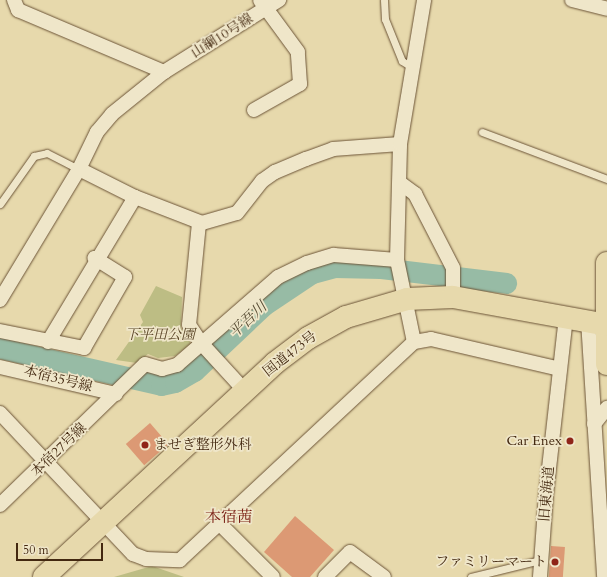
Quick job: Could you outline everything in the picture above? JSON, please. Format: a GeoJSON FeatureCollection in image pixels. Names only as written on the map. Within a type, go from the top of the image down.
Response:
{"type":"FeatureCollection","features":[{"type":"Feature","properties":{"kind":"highway"},"geometry":{"type":"LineString","coordinates":[[607,263],[602,323],[607,364]]}},
{"type":"Feature","properties":{"kind":"highway","name":"国道473号"},"geometry":{"type":"LineString","coordinates":[[44,577],[245,391],[293,349],[326,327],[364,310],[407,299],[453,297],[602,323]]}},
{"type":"Feature","properties":{"kind":"street"},"geometry":{"type":"LineString","coordinates":[[14,0],[18,10],[164,72]]}},
{"type":"Feature","properties":{"kind":"street","name":"山綱10号線"},"geometry":{"type":"LineString","coordinates":[[0,300],[79,169],[97,132],[112,114],[164,72],[263,4],[279,0]]}},
{"type":"Feature","properties":{"kind":"street"},"geometry":{"type":"LineString","coordinates":[[414,342],[407,299],[397,260],[400,144],[414,68],[424,0]]}},
{"type":"Feature","properties":{"kind":"street"},"geometry":{"type":"LineString","coordinates":[[572,0],[607,9]]}},
{"type":"Feature","properties":{"kind":"street"},"geometry":{"type":"LineString","coordinates":[[254,110],[300,84],[298,52],[263,4]]}},
{"type":"Feature","properties":{"kind":"street"},"geometry":{"type":"LineString","coordinates":[[79,169],[135,197],[199,223],[237,213],[262,181],[275,172],[333,149],[400,144]]}},
{"type":"Feature","properties":{"kind":"street"},"geometry":{"type":"LineString","coordinates":[[400,183],[415,194],[453,268],[453,297]]}},
{"type":"Feature","properties":{"kind":"street"},"geometry":{"type":"LineString","coordinates":[[48,342],[95,258],[135,197]]}},
{"type":"Feature","properties":{"kind":"street"},"geometry":{"type":"LineString","coordinates":[[199,223],[189,325],[202,344],[245,391]]}},
{"type":"Feature","properties":{"kind":"street"},"geometry":{"type":"LineString","coordinates":[[202,344],[278,277],[307,263],[322,258],[351,254],[397,260]]}},
{"type":"Feature","properties":{"kind":"street"},"geometry":{"type":"LineString","coordinates":[[0,331],[48,342],[84,348],[125,277],[95,258]]}},
{"type":"Feature","properties":{"kind":"street","name":"旧東海道"},"geometry":{"type":"LineString","coordinates":[[540,577],[566,316]]}},
{"type":"Feature","properties":{"kind":"street"},"geometry":{"type":"LineString","coordinates":[[602,323],[594,424],[604,534],[604,577]]}},
{"type":"Feature","properties":{"kind":"street"},"geometry":{"type":"LineString","coordinates":[[0,413],[103,524],[133,554],[146,559],[180,560],[414,342],[431,339],[560,368]]}},
{"type":"Feature","properties":{"kind":"street","name":"本宿27号線"},"geometry":{"type":"LineString","coordinates":[[0,505],[46,463],[146,364],[162,369],[177,366],[202,344]]}},
{"type":"Feature","properties":{"kind":"street","name":"本宿35号線"},"geometry":{"type":"LineString","coordinates":[[0,368],[21,370],[119,390]]}},
{"type":"Feature","properties":{"kind":"street"},"geometry":{"type":"LineString","coordinates":[[594,424],[607,408]]}},
{"type":"Feature","properties":{"kind":"street"},"geometry":{"type":"LineString","coordinates":[[219,524],[274,577]]}},
{"type":"Feature","properties":{"kind":"street"},"geometry":{"type":"LineString","coordinates":[[325,577],[350,552],[384,577]]}},
{"type":"Feature","properties":{"kind":"lane"},"geometry":{"type":"LineString","coordinates":[[384,0],[385,19],[402,61],[414,68]]}},
{"type":"Feature","properties":{"kind":"lane"},"geometry":{"type":"LineString","coordinates":[[482,132],[607,179]]}},
{"type":"Feature","properties":{"kind":"lane"},"geometry":{"type":"LineString","coordinates":[[0,204],[34,156],[47,153],[79,169]]}},
{"type":"Feature","properties":{"kind":"lane"},"geometry":{"type":"LineString","coordinates":[[471,577],[541,560]]}},
{"type":"Feature","properties":{"kind":"green space","name":"下平田公園"},"geometry":{"type":"Polygon","coordinates":[[[156,286],[182,297],[181,328],[191,344],[175,356],[158,358],[148,354],[137,363],[116,360],[143,322],[140,315],[156,286]]]}},
{"type":"Feature","properties":{"kind":"green space"},"geometry":{"type":"Polygon","coordinates":[[[152,566],[184,577],[114,577],[152,566]]]}},
{"type":"Feature","properties":{"kind":"building"},"geometry":{"type":"Polygon","coordinates":[[[150,423],[168,444],[144,465],[126,444],[150,423]]]}},
{"type":"Feature","properties":{"kind":"building"},"geometry":{"type":"Polygon","coordinates":[[[295,516],[334,550],[310,577],[292,577],[264,552],[295,516]]]}},
{"type":"Feature","properties":{"kind":"building","name":"ファミリーマート"},"geometry":{"type":"Polygon","coordinates":[[[551,546],[565,547],[563,577],[549,577],[551,546]]]}},
{"type":"Feature","properties":{"kind":"waterway","name":"平吾川"},"geometry":{"type":"LineString","coordinates":[[0,348],[161,385],[175,382],[194,371],[264,305],[312,273],[334,267],[381,268],[506,283]]}},
{"type":"Feature","properties":{"kind":"place","name":"Car Enex"},"geometry":{"type":"Point","coordinates":[570,441]}},
{"type":"Feature","properties":{"kind":"place","name":"ませぎ整形外科"},"geometry":{"type":"Point","coordinates":[145,445]}},
{"type":"Feature","properties":{"kind":"place","name":"ファミリーマート"},"geometry":{"type":"Point","coordinates":[555,562]}},
{"type":"Feature","properties":{"kind":"district","name":"本宿茜"},"geometry":{"type":"Point","coordinates":[229,517]}}]}
